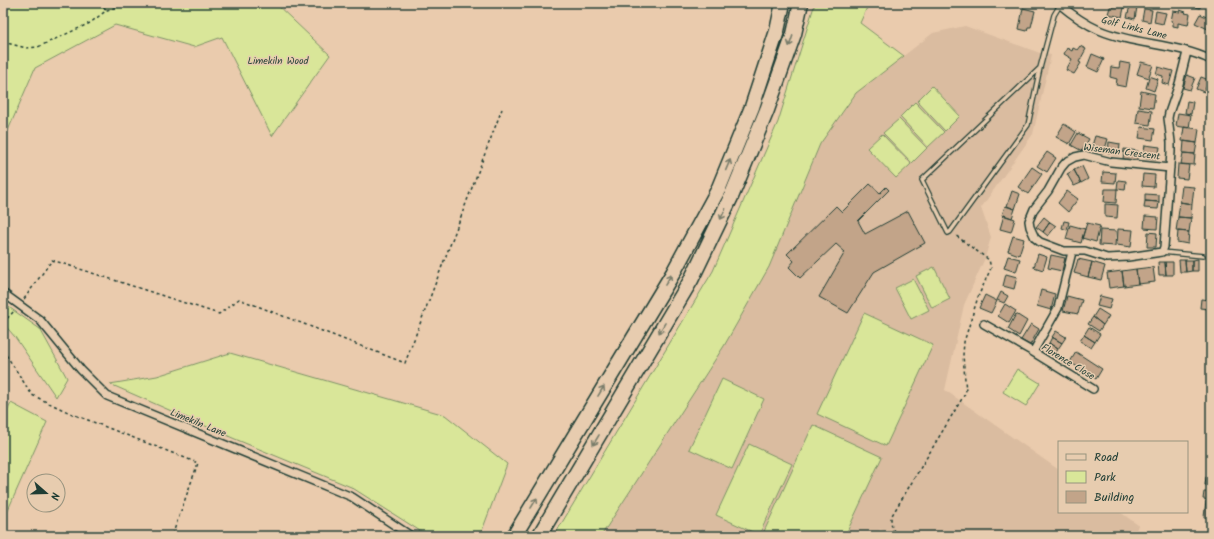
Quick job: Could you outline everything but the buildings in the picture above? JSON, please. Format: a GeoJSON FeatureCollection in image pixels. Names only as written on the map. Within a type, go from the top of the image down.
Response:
{"type":"FeatureCollection","features":[{"type":"Feature","properties":{"kind":"highway"},"geometry":{"type":"LineString","coordinates":[[514,536],[673,273],[718,190],[752,107],[777,31],[783,3]]}},
{"type":"Feature","properties":{"kind":"highway"},"geometry":{"type":"LineString","coordinates":[[539,536],[691,280],[731,197],[767,110],[794,34],[801,3]]}},
{"type":"Feature","properties":{"kind":"street","name":"Golf Links Lane"},"geometry":{"type":"LineString","coordinates":[[1059,4],[1083,22],[1105,32],[1187,52],[1211,60]]}},
{"type":"Feature","properties":{"kind":"street","name":"Wiseman Crescent"},"geometry":{"type":"LineString","coordinates":[[1170,168],[1111,162],[1084,155],[1075,157],[1066,162],[1048,191],[1034,209],[1029,221],[1035,238],[1040,242],[1064,251],[1085,252],[1107,258],[1128,257],[1162,252],[1164,247],[1170,168],[1171,142],[1168,125],[1169,113],[1187,52]]}},
{"type":"Feature","properties":{"kind":"street","name":"Florence Close"},"geometry":{"type":"LineString","coordinates":[[1033,352],[1058,308],[1072,252]]}},
{"type":"Feature","properties":{"kind":"street","name":"Limekiln Lane"},"geometry":{"type":"LineString","coordinates":[[3,293],[40,320],[81,370],[107,396],[352,497],[411,536]]}},
{"type":"Feature","properties":{"kind":"street","name":"Florence Close"},"geometry":{"type":"LineString","coordinates":[[984,324],[1093,389]]}},
{"type":"Feature","properties":{"kind":"lane"},"geometry":{"type":"LineString","coordinates":[[1040,68],[922,180],[948,232],[950,232],[1028,125],[1040,68],[1054,15],[1059,4]]}},
{"type":"Feature","properties":{"kind":"lane"},"geometry":{"type":"LineString","coordinates":[[1162,252],[1203,256]]}},
{"type":"Feature","properties":{"kind":"path"},"geometry":{"type":"LineString","coordinates":[[99,3],[107,10]]}},
{"type":"Feature","properties":{"kind":"path"},"geometry":{"type":"LineString","coordinates":[[3,42],[26,48],[38,46],[90,23],[107,10],[130,3]]}},
{"type":"Feature","properties":{"kind":"path"},"geometry":{"type":"LineString","coordinates":[[3,38],[6,42]]}},
{"type":"Feature","properties":{"kind":"path"},"geometry":{"type":"LineString","coordinates":[[3,323],[19,305],[52,260],[219,314],[238,299],[405,363],[502,109]]}},
{"type":"Feature","properties":{"kind":"path"},"geometry":{"type":"LineString","coordinates":[[900,536],[894,532],[891,524],[891,517],[966,392],[963,355],[964,342],[978,297],[991,268],[990,260],[950,232]]}},
{"type":"Feature","properties":{"kind":"path"},"geometry":{"type":"LineString","coordinates":[[3,350],[32,395],[70,413],[198,463],[172,536]]}},
{"type":"Feature","properties":{"kind":"shaded area"},"geometry":{"type":"Polygon","coordinates":[[[965,26],[1040,53],[1051,55],[1033,134],[981,208],[991,237],[985,258],[964,305],[945,390],[1058,469],[1058,513],[1121,513],[1138,525],[1134,536],[894,536],[880,529],[876,536],[609,536],[603,533],[724,346],[769,267],[820,144],[856,93],[933,33],[965,26]]]}},
{"type":"Feature","properties":{"kind":"green space","name":"Limekiln Wood"},"geometry":{"type":"Polygon","coordinates":[[[3,3],[275,3],[330,55],[272,136],[222,37],[194,47],[115,25],[35,68],[3,142],[3,3]]]}},
{"type":"Feature","properties":{"kind":"green space"},"geometry":{"type":"Polygon","coordinates":[[[815,3],[869,3],[860,23],[904,56],[856,93],[820,144],[769,267],[724,346],[601,536],[554,536],[713,271],[778,122],[815,3]]]}},
{"type":"Feature","properties":{"kind":"green space"},"geometry":{"type":"Polygon","coordinates":[[[932,86],[960,116],[945,131],[917,101],[932,86]]]}},
{"type":"Feature","properties":{"kind":"green space"},"geometry":{"type":"Polygon","coordinates":[[[915,102],[944,132],[928,147],[900,117],[915,102]]]}},
{"type":"Feature","properties":{"kind":"green space"},"geometry":{"type":"Polygon","coordinates":[[[899,119],[927,148],[912,163],[883,133],[899,119]]]}},
{"type":"Feature","properties":{"kind":"green space"},"geometry":{"type":"Polygon","coordinates":[[[882,134],[911,164],[896,178],[867,148],[882,134]]]}},
{"type":"Feature","properties":{"kind":"green space"},"geometry":{"type":"Polygon","coordinates":[[[934,267],[950,299],[932,308],[916,276],[934,267]]]}},
{"type":"Feature","properties":{"kind":"green space"},"geometry":{"type":"Polygon","coordinates":[[[913,279],[929,310],[911,319],[895,288],[913,279]]]}},
{"type":"Feature","properties":{"kind":"green space"},"geometry":{"type":"Polygon","coordinates":[[[3,303],[40,329],[67,378],[56,397],[15,337],[3,323],[3,303]]]}},
{"type":"Feature","properties":{"kind":"green space"},"geometry":{"type":"Polygon","coordinates":[[[864,313],[933,345],[886,446],[817,414],[864,313]]]}},
{"type":"Feature","properties":{"kind":"green space"},"geometry":{"type":"Polygon","coordinates":[[[230,353],[445,415],[507,464],[480,536],[428,536],[351,487],[235,439],[110,384],[157,376],[230,353]]]}},
{"type":"Feature","properties":{"kind":"green space"},"geometry":{"type":"Polygon","coordinates":[[[1017,369],[1040,383],[1026,406],[1003,392],[1017,369]]]}},
{"type":"Feature","properties":{"kind":"green space"},"geometry":{"type":"Polygon","coordinates":[[[722,379],[764,399],[732,469],[689,449],[722,379]]]}},
{"type":"Feature","properties":{"kind":"green space"},"geometry":{"type":"Polygon","coordinates":[[[11,403],[47,422],[3,521],[3,421],[11,403]]]}},
{"type":"Feature","properties":{"kind":"green space"},"geometry":{"type":"Polygon","coordinates":[[[813,425],[882,457],[845,536],[762,536],[813,425]]]}},
{"type":"Feature","properties":{"kind":"green space"},"geometry":{"type":"Polygon","coordinates":[[[749,444],[792,464],[759,535],[716,515],[749,444]]]}}]}
